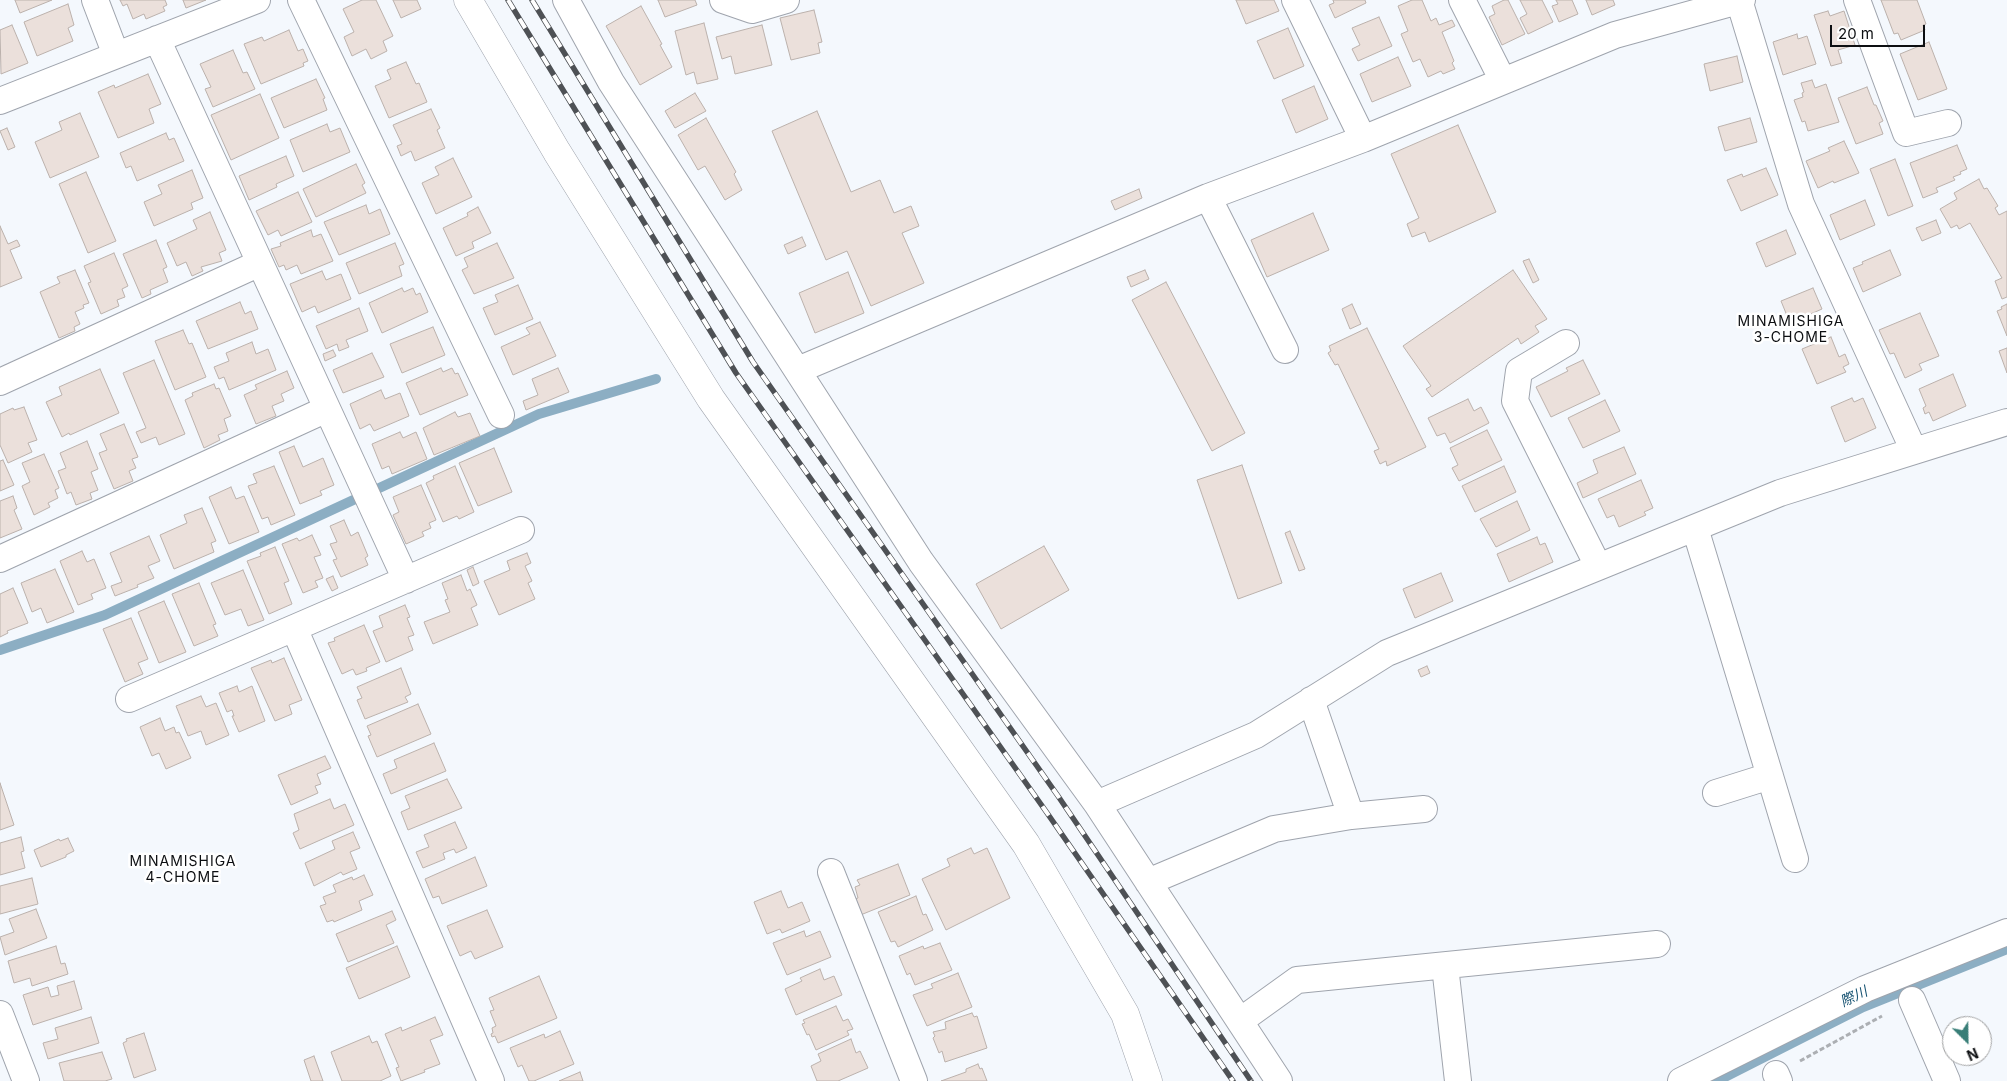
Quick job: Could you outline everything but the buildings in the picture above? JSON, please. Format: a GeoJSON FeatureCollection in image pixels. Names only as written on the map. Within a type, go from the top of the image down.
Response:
{"type":"FeatureCollection","features":[{"type":"Feature","properties":{"kind":"street"},"geometry":{"type":"LineString","coordinates":[[95,0],[116,55]]}},
{"type":"Feature","properties":{"kind":"street"},"geometry":{"type":"LineString","coordinates":[[0,101],[256,0]]}},
{"type":"Feature","properties":{"kind":"street"},"geometry":{"type":"LineString","coordinates":[[301,0],[501,415]]}},
{"type":"Feature","properties":{"kind":"street"},"geometry":{"type":"LineString","coordinates":[[468,0],[557,152],[711,399],[1026,844],[1125,1014],[1148,1081]]}},
{"type":"Feature","properties":{"kind":"street"},"geometry":{"type":"LineString","coordinates":[[566,0],[611,82],[921,562],[1097,804],[1279,1081]]}},
{"type":"Feature","properties":{"kind":"street"},"geometry":{"type":"LineString","coordinates":[[723,0],[752,10],[786,0]]}},
{"type":"Feature","properties":{"kind":"street"},"geometry":{"type":"LineString","coordinates":[[1296,0],[1362,139]]}},
{"type":"Feature","properties":{"kind":"street"},"geometry":{"type":"LineString","coordinates":[[1463,0],[1503,81]]}},
{"type":"Feature","properties":{"kind":"street"},"geometry":{"type":"LineString","coordinates":[[798,370],[1208,197],[1362,139],[1615,36],[1740,0],[1801,204],[1914,451]]}},
{"type":"Feature","properties":{"kind":"street"},"geometry":{"type":"LineString","coordinates":[[1857,0],[1906,133],[1948,123]]}},
{"type":"Feature","properties":{"kind":"street"},"geometry":{"type":"LineString","coordinates":[[156,39],[406,580]]}},
{"type":"Feature","properties":{"kind":"street"},"geometry":{"type":"LineString","coordinates":[[1208,197],[1285,350]]}},
{"type":"Feature","properties":{"kind":"street"},"geometry":{"type":"LineString","coordinates":[[0,382],[260,263]]}},
{"type":"Feature","properties":{"kind":"street"},"geometry":{"type":"LineString","coordinates":[[1566,343],[1519,371],[1515,401],[1598,566]]}},
{"type":"Feature","properties":{"kind":"street"},"geometry":{"type":"LineString","coordinates":[[0,559],[327,409]]}},
{"type":"Feature","properties":{"kind":"street"},"geometry":{"type":"LineString","coordinates":[[1097,804],[1256,735],[1387,653],[1780,493],[2007,422]]}},
{"type":"Feature","properties":{"kind":"street"},"geometry":{"type":"LineString","coordinates":[[1696,528],[1795,859]]}},
{"type":"Feature","properties":{"kind":"street"},"geometry":{"type":"LineString","coordinates":[[129,699],[520,530]]}},
{"type":"Feature","properties":{"kind":"street"},"geometry":{"type":"LineString","coordinates":[[294,628],[490,1081]]}},
{"type":"Feature","properties":{"kind":"street"},"geometry":{"type":"LineString","coordinates":[[1311,700],[1351,816]]}},
{"type":"Feature","properties":{"kind":"street"},"geometry":{"type":"LineString","coordinates":[[1716,793],[1770,776]]}},
{"type":"Feature","properties":{"kind":"street"},"geometry":{"type":"LineString","coordinates":[[1148,882],[1274,829],[1351,816],[1424,809]]}},
{"type":"Feature","properties":{"kind":"street"},"geometry":{"type":"LineString","coordinates":[[831,872],[914,1081]]}},
{"type":"Feature","properties":{"kind":"street"},"geometry":{"type":"LineString","coordinates":[[1681,1081],[1865,989],[2007,932]]}},
{"type":"Feature","properties":{"kind":"street"},"geometry":{"type":"LineString","coordinates":[[1240,1022],[1297,980],[1657,944]]}},
{"type":"Feature","properties":{"kind":"street"},"geometry":{"type":"LineString","coordinates":[[1445,966],[1458,1081]]}},
{"type":"Feature","properties":{"kind":"street"},"geometry":{"type":"LineString","coordinates":[[1912,1000],[1947,1081]]}},
{"type":"Feature","properties":{"kind":"street"},"geometry":{"type":"LineString","coordinates":[[0,1014],[26,1081]]}},
{"type":"Feature","properties":{"kind":"path"},"geometry":{"type":"LineString","coordinates":[[1778,1077],[1912,1000]]}},
{"type":"Feature","properties":{"kind":"waterway"},"geometry":{"type":"LineString","coordinates":[[0,650],[105,615],[539,414],[656,379]]}},
{"type":"Feature","properties":{"kind":"waterway","name":"際川"},"geometry":{"type":"LineString","coordinates":[[1717,1081],[1863,1007],[2007,949]]}},
{"type":"Feature","properties":{"kind":"railway"},"geometry":{"type":"LineString","coordinates":[[508,0],[736,373],[1045,810],[1233,1081]]}},
{"type":"Feature","properties":{"kind":"railway"},"geometry":{"type":"LineString","coordinates":[[532,0],[753,362],[1058,796],[1251,1081]]}},
{"type":"Feature","properties":{"kind":"district","name":"MINAMISHIGA 3-CHOME"},"geometry":{"type":"Point","coordinates":[1791,330]}},
{"type":"Feature","properties":{"kind":"district","name":"MINAMISHIGA 4-CHOME"},"geometry":{"type":"Point","coordinates":[183,870]}}]}
